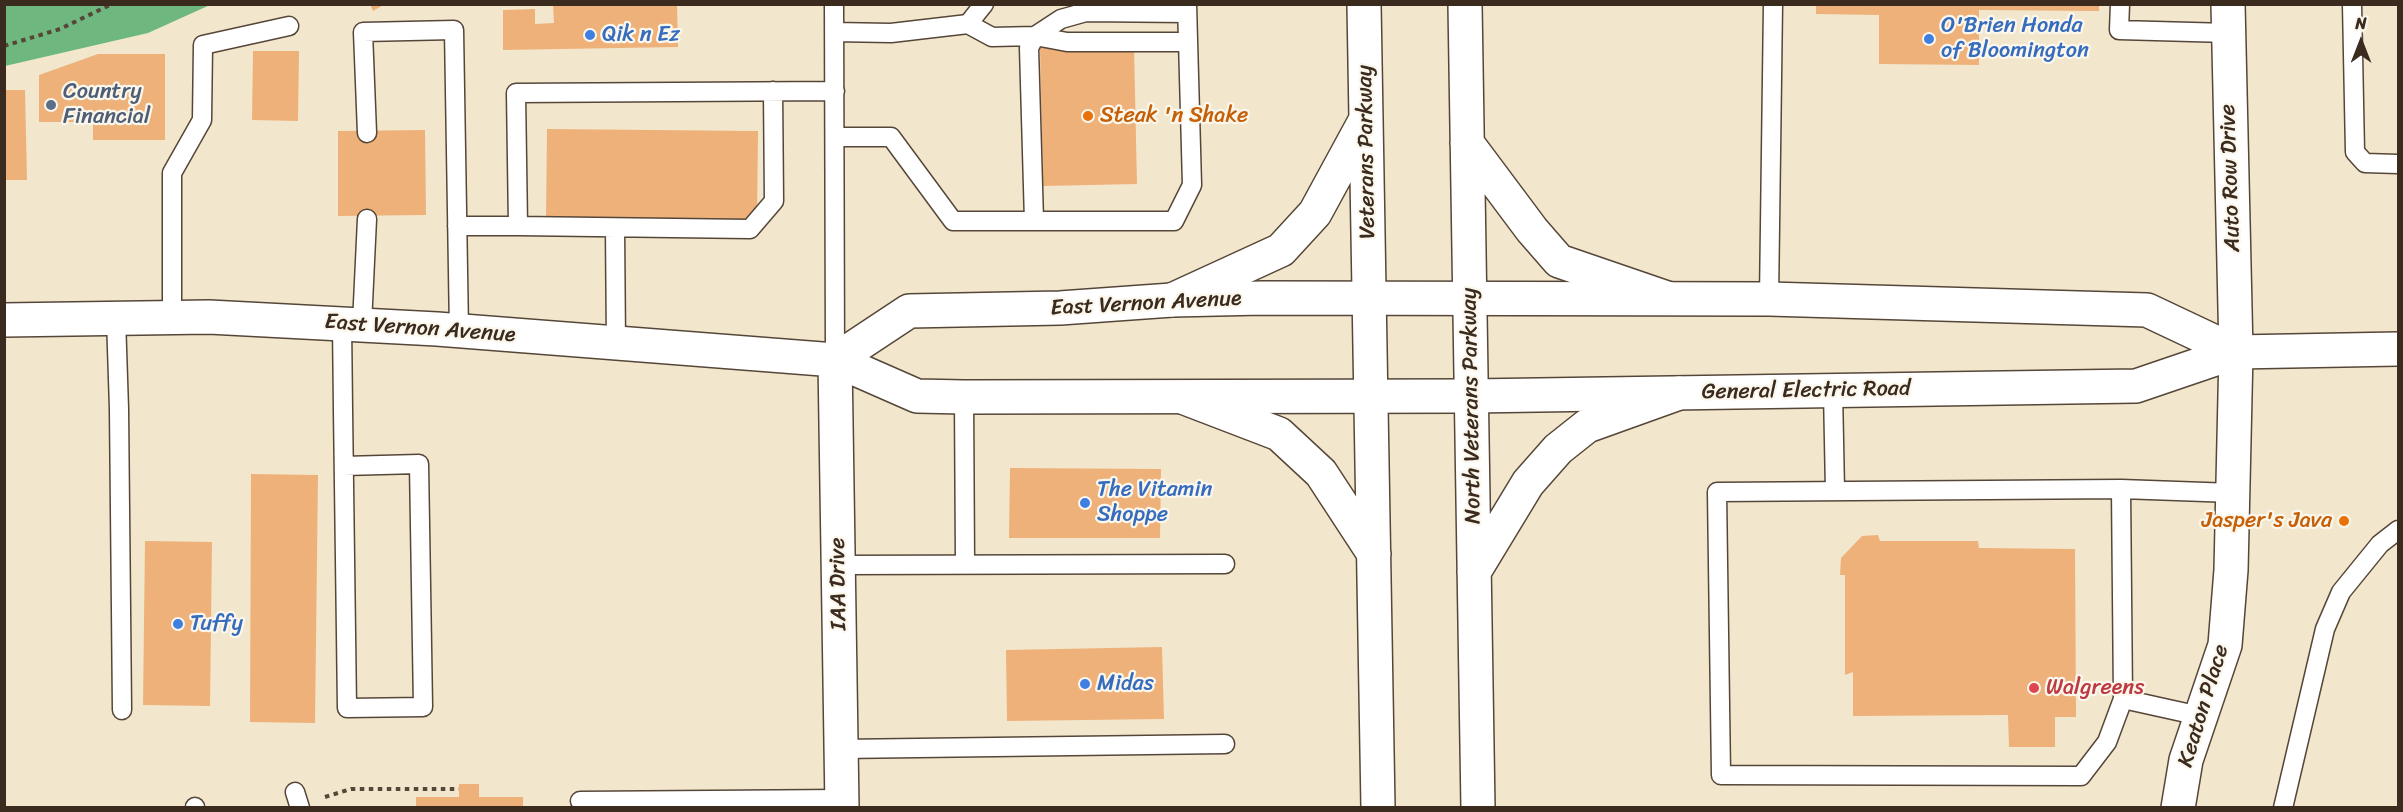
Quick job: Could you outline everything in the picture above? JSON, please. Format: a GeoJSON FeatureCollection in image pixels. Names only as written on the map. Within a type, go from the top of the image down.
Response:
{"type":"FeatureCollection","features":[{"type":"Feature","properties":{"kind":"main road","name":"Veterans Parkway"},"geometry":{"type":"LineString","coordinates":[[1364,4],[1369,299]]}},
{"type":"Feature","properties":{"kind":"main road","name":"North Veterans Parkway"},"geometry":{"type":"LineString","coordinates":[[1465,4],[1472,299],[1478,807]]}},
{"type":"Feature","properties":{"kind":"main road","name":"Auto Row Drive"},"geometry":{"type":"LineString","coordinates":[[2228,19],[2236,352]]}},
{"type":"Feature","properties":{"kind":"main road"},"geometry":{"type":"LineString","coordinates":[[1172,300],[1281,250],[1315,213],[1366,120]]}},
{"type":"Feature","properties":{"kind":"main road"},"geometry":{"type":"LineString","coordinates":[[1467,143],[1532,230],[1559,261],[1667,298]]}},
{"type":"Feature","properties":{"kind":"main road"},"geometry":{"type":"LineString","coordinates":[[1369,299],[1378,807]]}},
{"type":"Feature","properties":{"kind":"main road","name":"General Electric Road"},"geometry":{"type":"LineString","coordinates":[[1472,299],[1769,299],[2147,310],[2236,352]]}},
{"type":"Feature","properties":{"kind":"main road","name":"East Vernon Avenue"},"geometry":{"type":"LineString","coordinates":[[835,360],[909,311],[1060,308],[1172,300],[1472,299]]}},
{"type":"Feature","properties":{"kind":"main road","name":"East Vernon Avenue"},"geometry":{"type":"LineString","coordinates":[[4,320],[172,317],[352,324],[835,360],[917,396],[1185,398],[1371,396]]}},
{"type":"Feature","properties":{"kind":"main road","name":"General Electric Road"},"geometry":{"type":"LineString","coordinates":[[1371,396],[2136,386],[2236,352],[2398,348]]}},
{"type":"Feature","properties":{"kind":"main road","name":"Keaton Place"},"geometry":{"type":"LineString","coordinates":[[2178,807],[2186,760],[2225,645],[2231,570],[2236,352]]}},
{"type":"Feature","properties":{"kind":"main road","name":"IAA Drive"},"geometry":{"type":"LineString","coordinates":[[835,360],[842,803]]}},
{"type":"Feature","properties":{"kind":"main road"},"geometry":{"type":"LineString","coordinates":[[1474,572],[1528,483],[1558,449],[1587,426],[1679,393]]}},
{"type":"Feature","properties":{"kind":"main road"},"geometry":{"type":"LineString","coordinates":[[1185,398],[1278,434],[1321,473],[1374,554]]}},
{"type":"Feature","properties":{"kind":"lane"},"geometry":{"type":"LineString","coordinates":[[834,4],[835,360]]}},
{"type":"Feature","properties":{"kind":"lane"},"geometry":{"type":"LineString","coordinates":[[968,24],[984,4]]}},
{"type":"Feature","properties":{"kind":"lane"},"geometry":{"type":"LineString","coordinates":[[1769,299],[1773,4]]}},
{"type":"Feature","properties":{"kind":"lane"},"geometry":{"type":"LineString","coordinates":[[2120,4],[2119,30],[2228,19]]}},
{"type":"Feature","properties":{"kind":"lane"},"geometry":{"type":"LineString","coordinates":[[2352,4],[2355,152],[2365,163],[2398,164]]}},
{"type":"Feature","properties":{"kind":"lane"},"geometry":{"type":"LineString","coordinates":[[835,137],[891,137],[953,220],[1034,220],[1174,220],[1192,185],[1187,9],[1086,12],[1061,18],[1035,36],[1029,48],[1034,220]]}},
{"type":"Feature","properties":{"kind":"lane"},"geometry":{"type":"LineString","coordinates":[[834,32],[891,33],[968,24],[992,37],[1035,36],[1067,42],[1188,42]]}},
{"type":"Feature","properties":{"kind":"lane"},"geometry":{"type":"LineString","coordinates":[[172,317],[172,173],[202,120],[203,45],[289,26]]}},
{"type":"Feature","properties":{"kind":"lane"},"geometry":{"type":"LineString","coordinates":[[367,133],[363,32],[454,30],[459,331]]}},
{"type":"Feature","properties":{"kind":"lane"},"geometry":{"type":"LineString","coordinates":[[457,226],[750,229],[774,201],[773,91]]}},
{"type":"Feature","properties":{"kind":"lane"},"geometry":{"type":"LineString","coordinates":[[518,226],[516,93],[835,91]]}},
{"type":"Feature","properties":{"kind":"lane"},"geometry":{"type":"LineString","coordinates":[[344,466],[418,464],[423,707],[347,708],[344,466],[352,324],[367,219]]}},
{"type":"Feature","properties":{"kind":"lane"},"geometry":{"type":"LineString","coordinates":[[615,228],[616,345]]}},
{"type":"Feature","properties":{"kind":"lane"},"geometry":{"type":"LineString","coordinates":[[116,318],[122,710]]}},
{"type":"Feature","properties":{"kind":"lane"},"geometry":{"type":"LineString","coordinates":[[1833,391],[1835,491]]}},
{"type":"Feature","properties":{"kind":"lane"},"geometry":{"type":"LineString","coordinates":[[964,397],[965,564]]}},
{"type":"Feature","properties":{"kind":"lane"},"geometry":{"type":"LineString","coordinates":[[2121,489],[2123,699],[2107,742],[2081,776],[1720,774],[1717,492],[2121,489],[2233,493]]}},
{"type":"Feature","properties":{"kind":"lane"},"geometry":{"type":"LineString","coordinates":[[2283,807],[2325,629],[2342,592],[2380,544],[2398,530]]}},
{"type":"Feature","properties":{"kind":"lane"},"geometry":{"type":"LineString","coordinates":[[839,565],[1225,564]]}},
{"type":"Feature","properties":{"kind":"lane"},"geometry":{"type":"LineString","coordinates":[[2123,699],[2200,716]]}},
{"type":"Feature","properties":{"kind":"lane"},"geometry":{"type":"LineString","coordinates":[[842,749],[1225,744]]}},
{"type":"Feature","properties":{"kind":"lane"},"geometry":{"type":"LineString","coordinates":[[580,801],[842,803]]}},
{"type":"Feature","properties":{"kind":"path"},"geometry":{"type":"LineString","coordinates":[[4,46],[60,29],[112,4]]}},
{"type":"Feature","properties":{"kind":"path"},"geometry":{"type":"LineString","coordinates":[[298,802],[351,789],[459,789]]}},
{"type":"Feature","properties":{"kind":"green space"},"geometry":{"type":"Polygon","coordinates":[[[5,4],[210,5],[148,33],[5,66],[5,4]]]}},
{"type":"Feature","properties":{"kind":"building"},"geometry":{"type":"Polygon","coordinates":[[[370,4],[385,4],[373,11],[370,4]]]}},
{"type":"Feature","properties":{"kind":"building","name":"Qik n Ez"},"geometry":{"type":"Polygon","coordinates":[[[553,4],[677,4],[678,47],[503,50],[503,10],[535,9],[535,24],[554,23],[553,4]]]}},
{"type":"Feature","properties":{"kind":"building","name":"O'Brien Honda of Bloomington"},"geometry":{"type":"Polygon","coordinates":[[[1816,4],[2099,4],[2099,11],[1979,10],[1979,65],[1879,64],[1879,15],[1816,14],[1816,4]]]}},
{"type":"Feature","properties":{"kind":"building","name":"Steak 'n Shake"},"geometry":{"type":"Polygon","coordinates":[[[1134,47],[1137,184],[1043,186],[1040,48],[1134,47]]]}},
{"type":"Feature","properties":{"kind":"building"},"geometry":{"type":"Polygon","coordinates":[[[253,51],[299,51],[298,121],[252,120],[253,51]]]}},
{"type":"Feature","properties":{"kind":"building"},"geometry":{"type":"Polygon","coordinates":[[[98,54],[165,54],[165,140],[93,140],[93,122],[39,122],[39,75],[98,54]]]}},
{"type":"Feature","properties":{"kind":"building"},"geometry":{"type":"Polygon","coordinates":[[[4,90],[25,90],[27,180],[4,180],[4,90]]]}},
{"type":"Feature","properties":{"kind":"building"},"geometry":{"type":"Polygon","coordinates":[[[547,129],[758,131],[757,221],[546,219],[547,129]]]}},
{"type":"Feature","properties":{"kind":"building"},"geometry":{"type":"Polygon","coordinates":[[[425,130],[426,215],[338,216],[338,131],[425,130]]]}},
{"type":"Feature","properties":{"kind":"building","name":"The Vitamin Shoppe"},"geometry":{"type":"Polygon","coordinates":[[[1010,468],[1161,469],[1160,538],[1009,538],[1010,468]]]}},
{"type":"Feature","properties":{"kind":"building"},"geometry":{"type":"Polygon","coordinates":[[[251,474],[318,475],[315,723],[250,722],[251,474]]]}},
{"type":"Feature","properties":{"kind":"building","name":"Walgreens"},"geometry":{"type":"Polygon","coordinates":[[[1878,535],[1880,541],[1978,541],[1979,548],[2075,549],[2076,717],[2055,717],[2055,747],[2009,747],[2008,715],[1853,716],[1853,672],[1845,675],[1845,575],[1840,575],[1841,558],[1862,536],[1878,535]]]}},
{"type":"Feature","properties":{"kind":"building","name":"Tuffy"},"geometry":{"type":"Polygon","coordinates":[[[145,541],[212,542],[210,706],[143,705],[145,541]]]}},
{"type":"Feature","properties":{"kind":"building","name":"Midas"},"geometry":{"type":"Polygon","coordinates":[[[1162,647],[1164,719],[1007,721],[1006,650],[1162,647]]]}},
{"type":"Feature","properties":{"kind":"building"},"geometry":{"type":"Polygon","coordinates":[[[459,784],[479,784],[479,797],[523,797],[523,808],[416,808],[416,797],[459,797],[459,784]]]}},
{"type":"Feature","properties":{"kind":"place","name":"Qik n Ez"},"geometry":{"type":"Point","coordinates":[590,35]}},
{"type":"Feature","properties":{"kind":"place","name":"O'Brien Honda of Bloomington"},"geometry":{"type":"Point","coordinates":[1929,39]}},
{"type":"Feature","properties":{"kind":"place","name":"Country Financial"},"geometry":{"type":"Point","coordinates":[51,105]}},
{"type":"Feature","properties":{"kind":"place","name":"Steak 'n Shake"},"geometry":{"type":"Point","coordinates":[1088,116]}},
{"type":"Feature","properties":{"kind":"place","name":"The Vitamin Shoppe"},"geometry":{"type":"Point","coordinates":[1085,503]}},
{"type":"Feature","properties":{"kind":"place","name":"Jasper's Java"},"geometry":{"type":"Point","coordinates":[2344,521]}},
{"type":"Feature","properties":{"kind":"place","name":"Tuffy"},"geometry":{"type":"Point","coordinates":[178,624]}},
{"type":"Feature","properties":{"kind":"place","name":"Midas"},"geometry":{"type":"Point","coordinates":[1085,684]}},
{"type":"Feature","properties":{"kind":"place","name":"Walgreens"},"geometry":{"type":"Point","coordinates":[2034,688]}}]}
